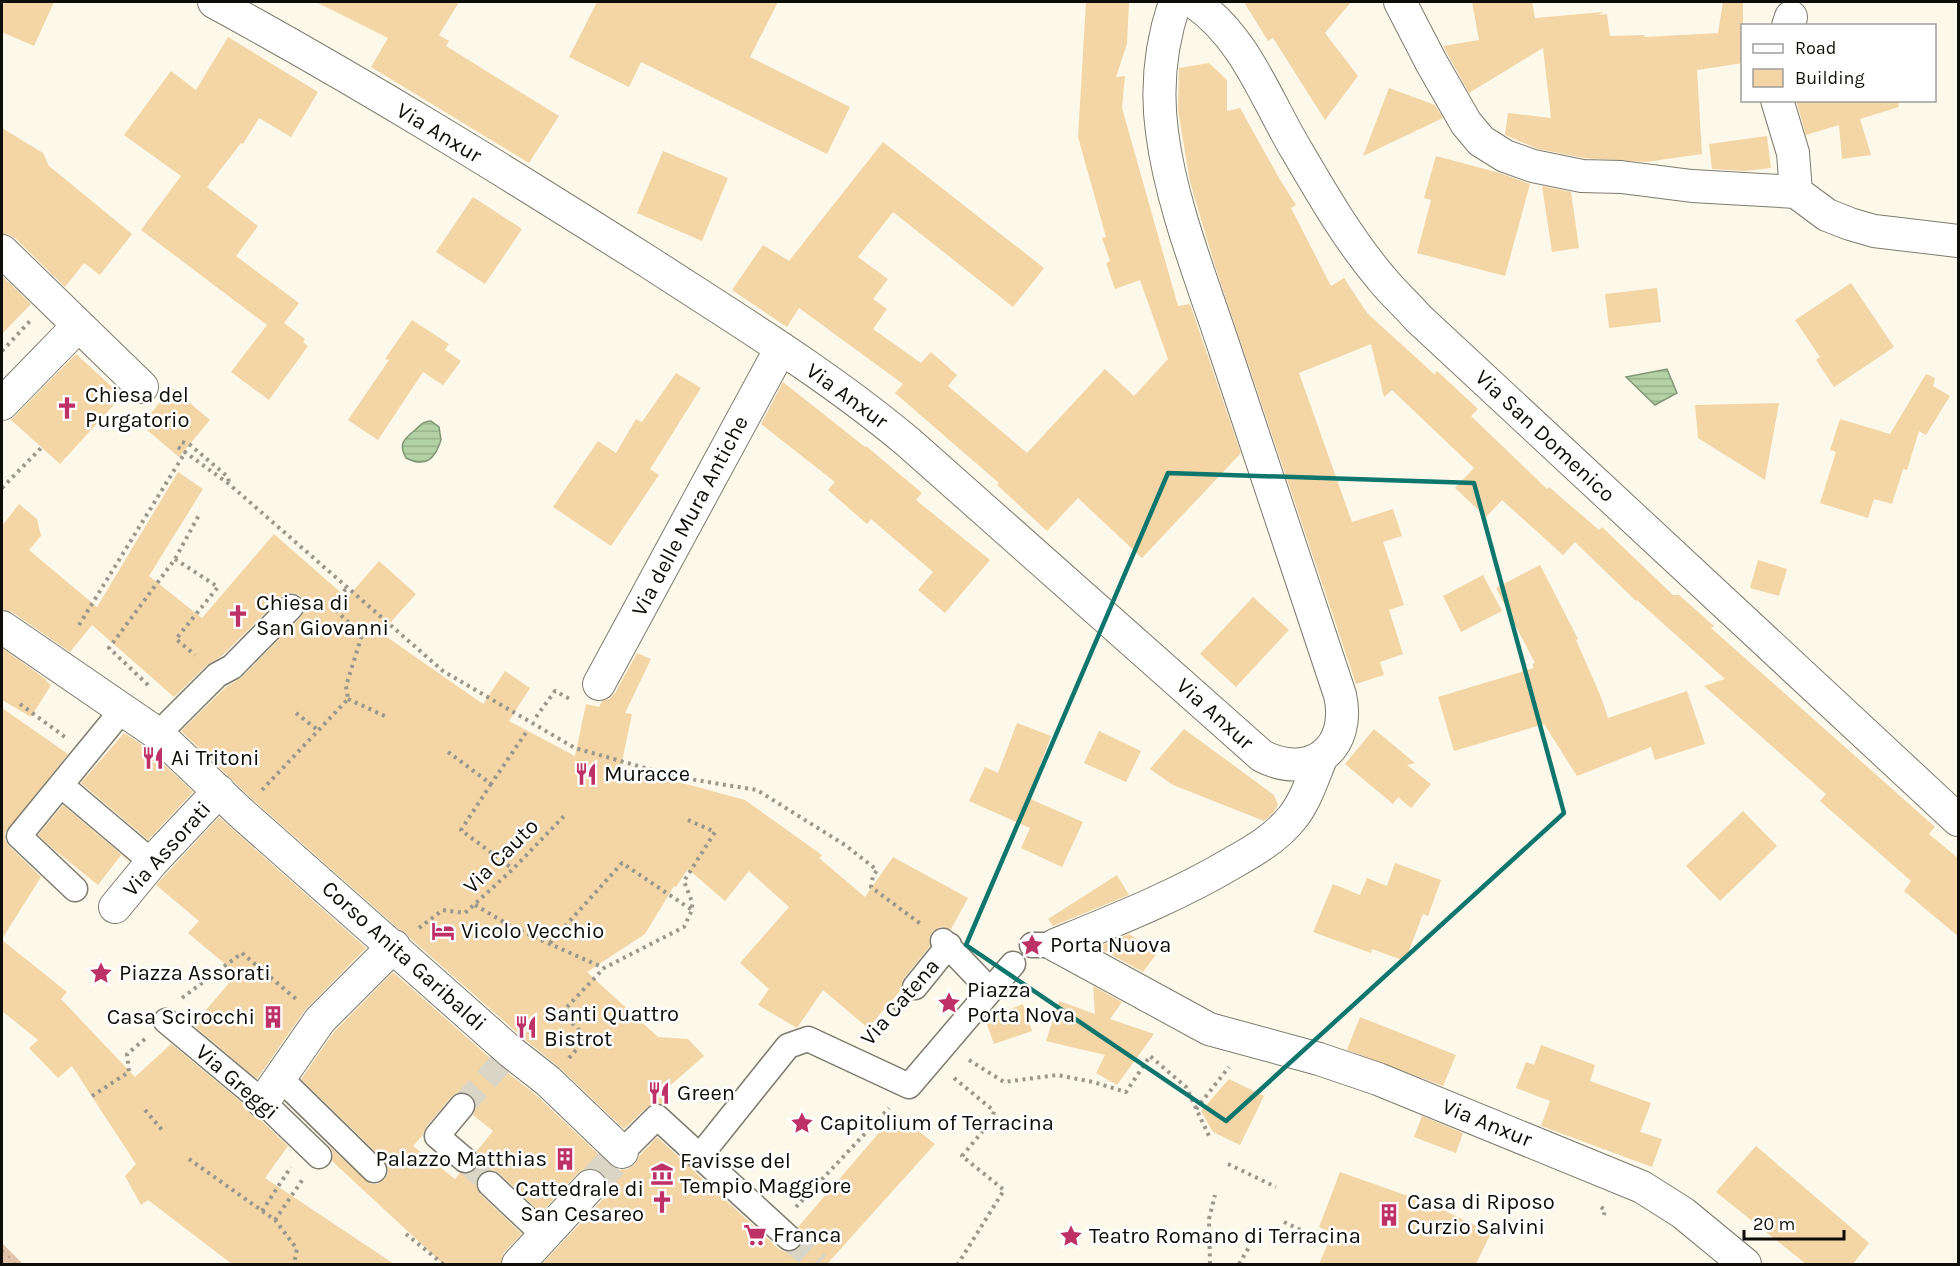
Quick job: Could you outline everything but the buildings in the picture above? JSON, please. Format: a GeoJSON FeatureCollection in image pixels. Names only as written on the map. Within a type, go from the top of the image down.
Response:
{"type":"FeatureCollection","features":[{"type":"Feature","properties":{"kind":"street","name":"Via Anxur"},"geometry":{"type":"LineString","coordinates":[[214,2],[485,161],[781,348],[872,412],[1262,756],[1276,763],[1291,765],[1307,763],[1322,756]]}},
{"type":"Feature","properties":{"kind":"street"},"geometry":{"type":"LineString","coordinates":[[909,1086],[990,990],[1027,954],[1165,899],[1221,870],[1269,841],[1282,830],[1300,806],[1322,756],[1334,744],[1342,729],[1344,711],[1341,695],[1193,251],[1166,158],[1159,91],[1162,52],[1175,2]]}},
{"type":"Feature","properties":{"kind":"street","name":"Via San Domenico"},"geometry":{"type":"LineString","coordinates":[[1194,2],[1221,24],[1238,44],[1295,149],[1346,232],[1381,278],[1427,326],[1959,820]]}},
{"type":"Feature","properties":{"kind":"street"},"geometry":{"type":"LineString","coordinates":[[1400,2],[1466,123],[1481,141],[1505,156],[1533,166],[1582,176],[1621,177],[1692,186],[1796,192],[1827,215],[1850,224],[1874,231],[1959,241]]}},
{"type":"Feature","properties":{"kind":"street"},"geometry":{"type":"LineString","coordinates":[[1778,102],[1793,153],[1796,192]]}},
{"type":"Feature","properties":{"kind":"street"},"geometry":{"type":"LineString","coordinates":[[2,251],[142,387]]}},
{"type":"Feature","properties":{"kind":"street"},"geometry":{"type":"LineString","coordinates":[[2,404],[78,326]]}},
{"type":"Feature","properties":{"kind":"street","name":"Via delle Mura Antiche"},"geometry":{"type":"LineString","coordinates":[[598,684],[781,348]]}},
{"type":"Feature","properties":{"kind":"street"},"geometry":{"type":"LineString","coordinates":[[168,723],[218,675],[232,668],[291,607]]}},
{"type":"Feature","properties":{"kind":"street","name":"Corso Anita Garibaldi"},"geometry":{"type":"LineString","coordinates":[[2,627],[123,709],[168,723],[230,801],[511,1052],[548,1081],[622,1152],[657,1117],[783,1233]]}},
{"type":"Feature","properties":{"kind":"street"},"geometry":{"type":"LineString","coordinates":[[75,889],[19,836],[123,709]]}},
{"type":"Feature","properties":{"kind":"street"},"geometry":{"type":"LineString","coordinates":[[61,785],[152,862]]}},
{"type":"Feature","properties":{"kind":"street","name":"Via Assorati"},"geometry":{"type":"LineString","coordinates":[[115,907],[152,862],[230,801]]}},
{"type":"Feature","properties":{"kind":"street","name":"Via Catena"},"geometry":{"type":"LineString","coordinates":[[915,987],[946,943],[990,990]]}},
{"type":"Feature","properties":{"kind":"street"},"geometry":{"type":"LineString","coordinates":[[375,1170],[272,1091],[320,1020],[394,946]]}},
{"type":"Feature","properties":{"kind":"street","name":"Via Anxur"},"geometry":{"type":"LineString","coordinates":[[1027,954],[1199,1024],[1378,1079],[1642,1187],[1683,1213],[1745,1264]]}},
{"type":"Feature","properties":{"kind":"street","name":"Via Greggi"},"geometry":{"type":"LineString","coordinates":[[166,1021],[272,1091],[313,1150]]}},
{"type":"Feature","properties":{"kind":"street","name":"Via Catena"},"geometry":{"type":"LineString","coordinates":[[699,1157],[788,1046],[808,1040],[909,1086]]}},
{"type":"Feature","properties":{"kind":"street"},"geometry":{"type":"LineString","coordinates":[[462,1106],[437,1136],[465,1160]]}},
{"type":"Feature","properties":{"kind":"street"},"geometry":{"type":"LineString","coordinates":[[490,1184],[545,1236]]}},
{"type":"Feature","properties":{"kind":"street"},"geometry":{"type":"LineString","coordinates":[[518,1264],[590,1186]]}},
{"type":"Feature","properties":{"kind":"path"},"geometry":{"type":"LineString","coordinates":[[2,351],[51,299]]}},
{"type":"Feature","properties":{"kind":"path"},"geometry":{"type":"LineString","coordinates":[[182,442],[189,444],[228,477],[229,484]]}},
{"type":"Feature","properties":{"kind":"path"},"geometry":{"type":"LineString","coordinates":[[2,488],[42,447]]}},
{"type":"Feature","properties":{"kind":"path"},"geometry":{"type":"LineString","coordinates":[[178,447],[229,484],[443,671],[575,748],[677,777],[757,790],[845,845],[877,870],[871,887],[917,922]]}},
{"type":"Feature","properties":{"kind":"path"},"geometry":{"type":"LineString","coordinates":[[79,625],[186,451]]}},
{"type":"Feature","properties":{"kind":"path"},"geometry":{"type":"LineString","coordinates":[[168,723],[109,648],[175,559],[200,515]]}},
{"type":"Feature","properties":{"kind":"path"},"geometry":{"type":"LineString","coordinates":[[175,559],[218,587],[176,639],[218,675]]}},
{"type":"Feature","properties":{"kind":"path"},"geometry":{"type":"LineString","coordinates":[[347,588],[330,605],[362,635],[346,686],[348,699]]}},
{"type":"Feature","properties":{"kind":"path"},"geometry":{"type":"LineString","coordinates":[[536,717],[555,691],[564,696]]}},
{"type":"Feature","properties":{"kind":"path"},"geometry":{"type":"LineString","coordinates":[[348,699],[387,717]]}},
{"type":"Feature","properties":{"kind":"path"},"geometry":{"type":"LineString","coordinates":[[230,801],[319,731],[348,699]]}},
{"type":"Feature","properties":{"kind":"path"},"geometry":{"type":"LineString","coordinates":[[20,704],[87,753]]}},
{"type":"Feature","properties":{"kind":"path"},"geometry":{"type":"LineString","coordinates":[[296,713],[319,731]]}},
{"type":"Feature","properties":{"kind":"path"},"geometry":{"type":"LineString","coordinates":[[513,869],[461,830],[527,731]]}},
{"type":"Feature","properties":{"kind":"path"},"geometry":{"type":"LineString","coordinates":[[448,752],[491,784]]}},
{"type":"Feature","properties":{"kind":"path","name":"Via Cauto"},"geometry":{"type":"LineString","coordinates":[[394,946],[443,910],[465,913],[513,869],[566,814]]}},
{"type":"Feature","properties":{"kind":"path"},"geometry":{"type":"LineString","coordinates":[[548,1081],[587,1038],[565,1016],[566,1008],[604,968],[684,927],[692,910],[692,902],[684,881],[715,832],[688,820]]}},
{"type":"Feature","properties":{"kind":"path"},"geometry":{"type":"LineString","coordinates":[[549,944],[622,863],[692,910]]}},
{"type":"Feature","properties":{"kind":"path"},"geometry":{"type":"LineString","coordinates":[[475,905],[514,928],[604,968]]}},
{"type":"Feature","properties":{"kind":"path"},"geometry":{"type":"LineString","coordinates":[[181,999],[242,953],[320,1020]]}},
{"type":"Feature","properties":{"kind":"path","name":"Via Catena"},"geometry":{"type":"LineString","coordinates":[[851,1058],[915,987]]}},
{"type":"Feature","properties":{"kind":"path"},"geometry":{"type":"LineString","coordinates":[[92,1096],[129,1072],[128,1054],[166,1021]]}},
{"type":"Feature","properties":{"kind":"path"},"geometry":{"type":"LineString","coordinates":[[1196,1109],[1249,1041]]}},
{"type":"Feature","properties":{"kind":"path"},"geometry":{"type":"LineString","coordinates":[[939,1053],[1004,1082],[1057,1075],[1093,1082],[1126,1092],[1150,1056],[1186,1087],[1209,1136]]}},
{"type":"Feature","properties":{"kind":"path"},"geometry":{"type":"LineString","coordinates":[[939,1053],[994,1111],[992,1120],[962,1155],[1004,1191],[957,1264]]}},
{"type":"Feature","properties":{"kind":"path"},"geometry":{"type":"LineString","coordinates":[[783,1233],[909,1086]]}},
{"type":"Feature","properties":{"kind":"path"},"geometry":{"type":"LineString","coordinates":[[145,1110],[164,1131]]}},
{"type":"Feature","properties":{"kind":"path"},"geometry":{"type":"LineString","coordinates":[[262,1211],[313,1150]]}},
{"type":"Feature","properties":{"kind":"path"},"geometry":{"type":"LineString","coordinates":[[275,1220],[313,1150]]}},
{"type":"Feature","properties":{"kind":"path"},"geometry":{"type":"LineString","coordinates":[[189,1159],[275,1220],[297,1249],[294,1264]]}},
{"type":"Feature","properties":{"kind":"path"},"geometry":{"type":"LineString","coordinates":[[1228,1164],[1276,1187]]}},
{"type":"Feature","properties":{"kind":"path"},"geometry":{"type":"LineString","coordinates":[[1210,1264],[1209,1219],[1215,1195]]}},
{"type":"Feature","properties":{"kind":"path"},"geometry":{"type":"LineString","coordinates":[[1284,1222],[1328,1243]]}},
{"type":"Feature","properties":{"kind":"path"},"geometry":{"type":"LineString","coordinates":[[1239,1264],[1261,1227]]}},
{"type":"Feature","properties":{"kind":"path"},"geometry":{"type":"LineString","coordinates":[[406,1234],[443,1264]]}},
{"type":"Feature","properties":{"kind":"highlighted area"},"geometry":{"type":"Polygon","coordinates":[[[1168,473],[1474,483],[1564,813],[1226,1121],[966,945],[1168,473]]]}},
{"type":"Feature","properties":{"kind":"shaded area"},"geometry":{"type":"Polygon","coordinates":[[[1667,369],[1677,393],[1655,405],[1626,377],[1667,369]]]}},
{"type":"Feature","properties":{"kind":"shaded area"},"geometry":{"type":"Polygon","coordinates":[[[431,421],[439,427],[441,440],[433,457],[424,462],[406,458],[402,449],[405,439],[422,424],[431,421]]]}},
{"type":"Feature","properties":{"kind":"shaded area"},"geometry":{"type":"Polygon","coordinates":[[[2,1243],[23,1264],[2,1264],[2,1243]]]}},
{"type":"Feature","properties":{"kind":"tunnel"},"geometry":{"type":"LineString","coordinates":[[462,1106],[511,1052]]}},
{"type":"Feature","properties":{"kind":"tunnel"},"geometry":{"type":"LineString","coordinates":[[590,1186],[622,1152]]}},
{"type":"Feature","properties":{"kind":"tunnel"},"geometry":{"type":"LineString","coordinates":[[465,1160],[490,1184]]}},
{"type":"Feature","properties":{"kind":"tunnel"},"geometry":{"type":"LineString","coordinates":[[789,1238],[818,1264]]}},
{"type":"Feature","properties":{"kind":"place","name":"Chiesa del Purgatorio"},"geometry":{"type":"Point","coordinates":[67,408]}},
{"type":"Feature","properties":{"kind":"place","name":"Chiesa di San Giovanni"},"geometry":{"type":"Point","coordinates":[238,616]}},
{"type":"Feature","properties":{"kind":"place","name":"Ai Tritoni"},"geometry":{"type":"Point","coordinates":[153,758]}},
{"type":"Feature","properties":{"kind":"place","name":"Muracce"},"geometry":{"type":"Point","coordinates":[586,774]}},
{"type":"Feature","properties":{"kind":"place","name":"Vicolo Vecchio"},"geometry":{"type":"Point","coordinates":[443,931]}},
{"type":"Feature","properties":{"kind":"place","name":"Porta Nuova"},"geometry":{"type":"Point","coordinates":[1032,945]}},
{"type":"Feature","properties":{"kind":"place","name":"Piazza Assorati"},"geometry":{"type":"Point","coordinates":[101,973]}},
{"type":"Feature","properties":{"kind":"place","name":"Piazza Porta Nova"},"geometry":{"type":"Point","coordinates":[949,1003]}},
{"type":"Feature","properties":{"kind":"place","name":"Casa Scirocchi"},"geometry":{"type":"Point","coordinates":[273,1017]}},
{"type":"Feature","properties":{"kind":"place","name":"Santi Quattro Bistrot"},"geometry":{"type":"Point","coordinates":[526,1027]}},
{"type":"Feature","properties":{"kind":"place","name":"Green"},"geometry":{"type":"Point","coordinates":[659,1093]}},
{"type":"Feature","properties":{"kind":"place","name":"Capitolium of Terracina"},"geometry":{"type":"Point","coordinates":[802,1123]}},
{"type":"Feature","properties":{"kind":"place","name":"Palazzo Matthias"},"geometry":{"type":"Point","coordinates":[565,1159]}},
{"type":"Feature","properties":{"kind":"place","name":"Favisse del Tempio Maggiore"},"geometry":{"type":"Point","coordinates":[662,1174]}},
{"type":"Feature","properties":{"kind":"place","name":"Cattedrale di San Cesareo"},"geometry":{"type":"Point","coordinates":[662,1202]}},
{"type":"Feature","properties":{"kind":"place","name":"Casa di Riposo Curzio Salvini"},"geometry":{"type":"Point","coordinates":[1389,1215]}},
{"type":"Feature","properties":{"kind":"place","name":"Franca"},"geometry":{"type":"Point","coordinates":[755,1235]}},
{"type":"Feature","properties":{"kind":"place","name":"Teatro Romano di Terracina"},"geometry":{"type":"Point","coordinates":[1071,1236]}}]}
